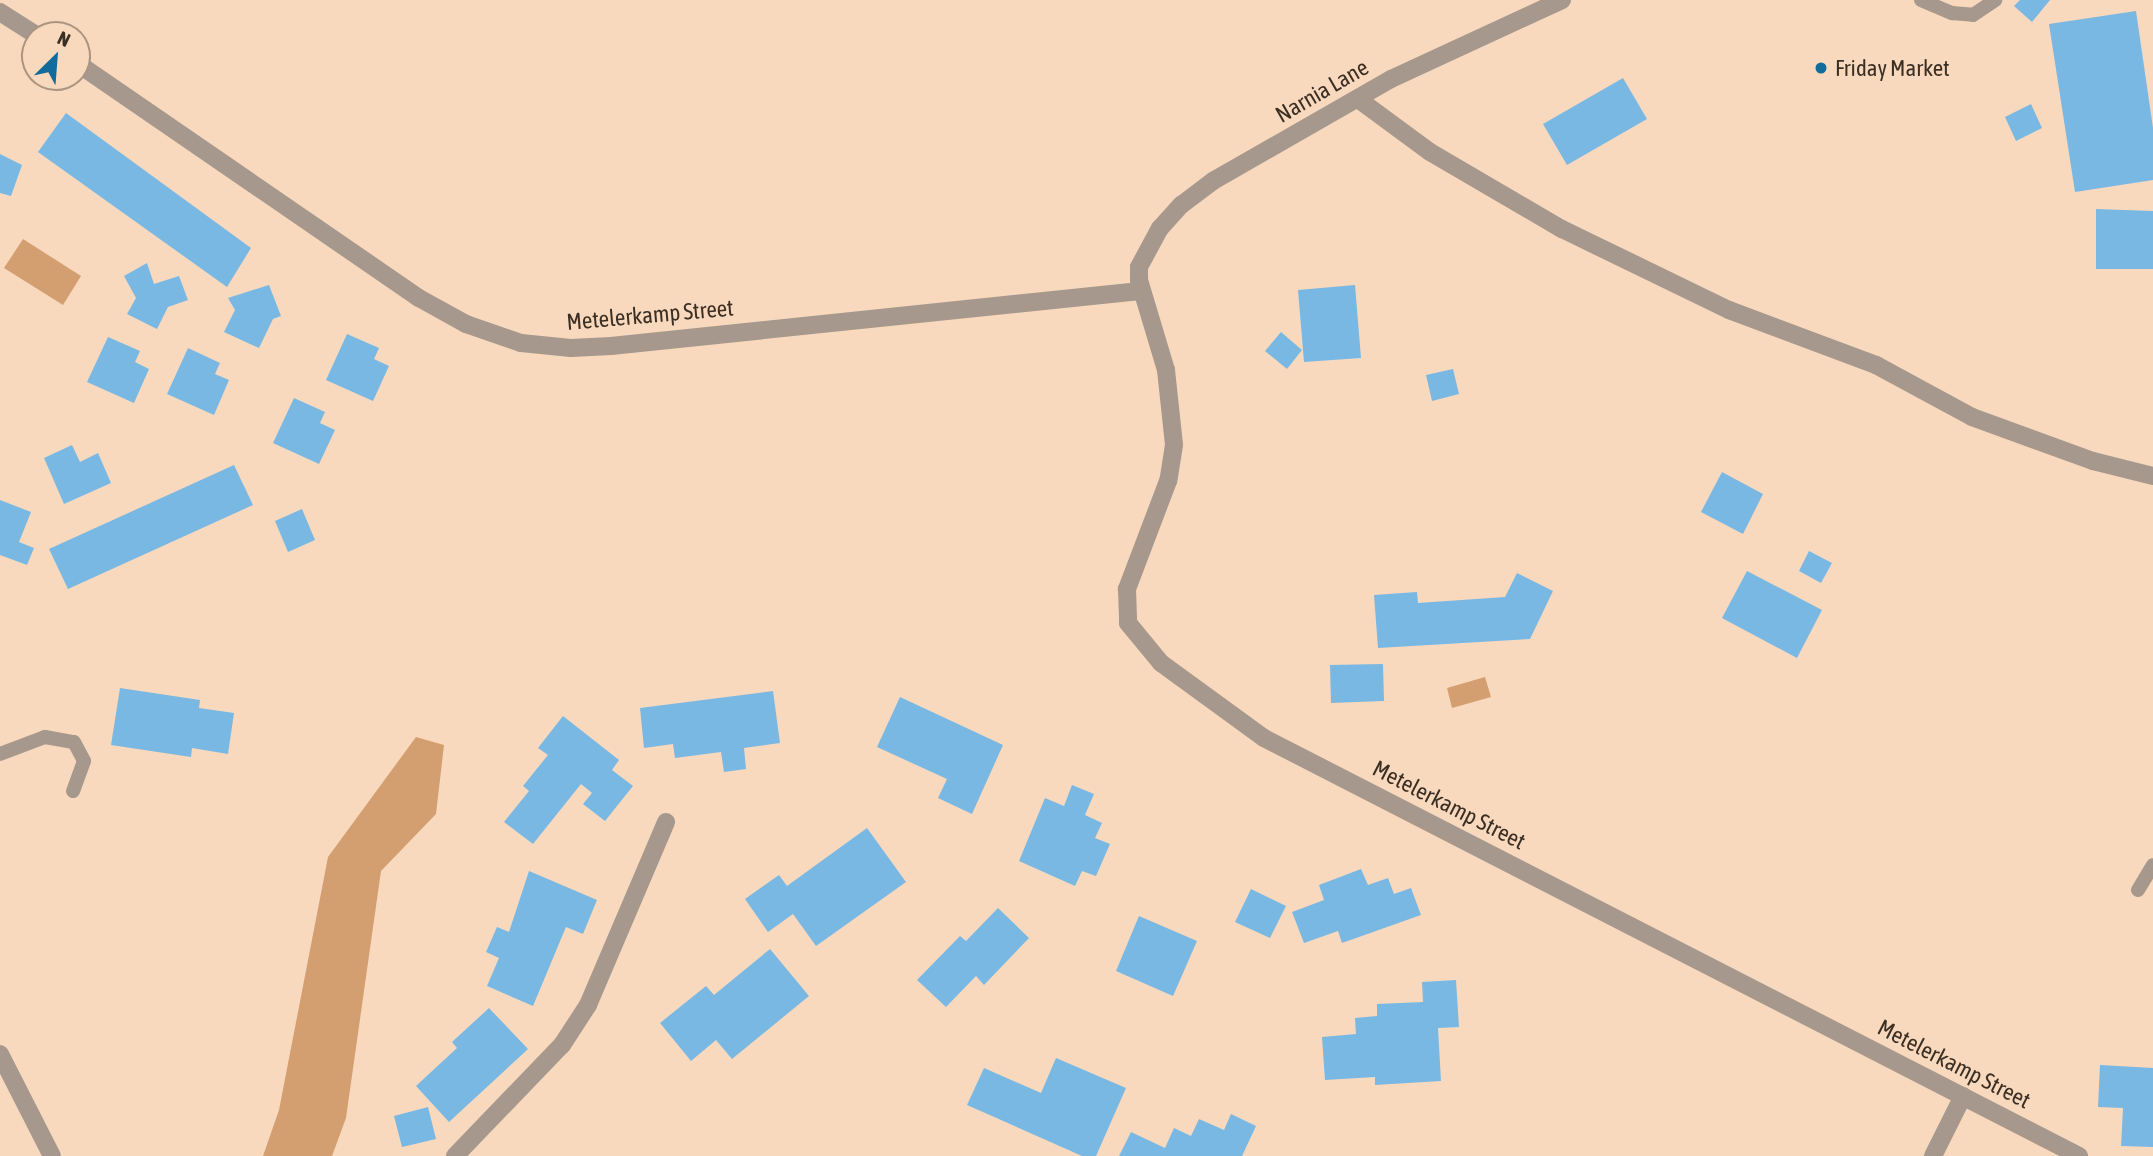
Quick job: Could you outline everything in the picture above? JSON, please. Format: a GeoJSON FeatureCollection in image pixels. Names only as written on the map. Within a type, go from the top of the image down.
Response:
{"type":"FeatureCollection","features":[{"type":"Feature","properties":{"kind":"street","name":"Narnia Lane"},"geometry":{"type":"LineString","coordinates":[[1139,267],[1160,228],[1193,195],[1358,99],[1468,40],[1562,0]]}},
{"type":"Feature","properties":{"kind":"street"},"geometry":{"type":"LineString","coordinates":[[0,12],[21,25]]}},
{"type":"Feature","properties":{"kind":"street","name":"Metelerkamp Street"},"geometry":{"type":"LineString","coordinates":[[91,73],[419,298],[466,324],[521,343],[601,347],[1140,291]]}},
{"type":"Feature","properties":{"kind":"street"},"geometry":{"type":"LineString","coordinates":[[1358,99],[1430,152],[1562,229],[1729,310],[1876,365],[1972,417],[2094,461],[2153,476]]}},
{"type":"Feature","properties":{"kind":"street","name":"Metelerkamp Street"},"geometry":{"type":"LineString","coordinates":[[1139,267],[1140,291],[1166,370],[1174,421],[1168,481],[1133,566],[1125,604],[1128,623],[1148,652],[1264,738],[2078,1156]]}},
{"type":"Feature","properties":{"kind":"street"},"geometry":{"type":"LineString","coordinates":[[455,1156],[562,1045],[588,1005],[666,822]]}},
{"type":"Feature","properties":{"kind":"street"},"geometry":{"type":"LineString","coordinates":[[0,1054],[52,1156]]}},
{"type":"Feature","properties":{"kind":"street"},"geometry":{"type":"LineString","coordinates":[[1933,1156],[1963,1096]]}},
{"type":"Feature","properties":{"kind":"lane"},"geometry":{"type":"LineString","coordinates":[[1922,0],[1952,13],[1973,15],[1995,0]]}},
{"type":"Feature","properties":{"kind":"lane"},"geometry":{"type":"LineString","coordinates":[[0,754],[45,737],[74,742],[84,761],[73,791]]}},
{"type":"Feature","properties":{"kind":"lane"},"geometry":{"type":"LineString","coordinates":[[2138,890],[2153,865]]}},
{"type":"Feature","properties":{"kind":"shaded area"},"geometry":{"type":"Polygon","coordinates":[[[23,239],[81,276],[63,305],[4,268],[23,239]]]}},
{"type":"Feature","properties":{"kind":"shaded area"},"geometry":{"type":"Polygon","coordinates":[[[1485,677],[1491,697],[1452,708],[1447,688],[1485,677]]]}},
{"type":"Feature","properties":{"kind":"shaded area"},"geometry":{"type":"Polygon","coordinates":[[[416,737],[444,745],[436,814],[381,871],[346,1118],[332,1156],[263,1156],[279,1110],[328,857],[416,737]]]}},
{"type":"Feature","properties":{"kind":"building"},"geometry":{"type":"Polygon","coordinates":[[[2020,0],[2050,0],[2032,22],[2014,6],[2020,0]]]}},
{"type":"Feature","properties":{"kind":"building"},"geometry":{"type":"Polygon","coordinates":[[[2136,11],[2153,128],[2153,180],[2075,192],[2049,24],[2136,11]]]}},
{"type":"Feature","properties":{"kind":"building"},"geometry":{"type":"Polygon","coordinates":[[[1623,78],[1647,119],[1567,165],[1543,124],[1623,78]]]}},
{"type":"Feature","properties":{"kind":"building"},"geometry":{"type":"Polygon","coordinates":[[[2031,104],[2042,128],[2016,141],[2005,117],[2031,104]]]}},
{"type":"Feature","properties":{"kind":"building"},"geometry":{"type":"Polygon","coordinates":[[[66,113],[251,248],[227,287],[38,152],[66,113]]]}},
{"type":"Feature","properties":{"kind":"building"},"geometry":{"type":"Polygon","coordinates":[[[0,154],[22,165],[11,196],[0,193],[0,154]]]}},
{"type":"Feature","properties":{"kind":"building"},"geometry":{"type":"Polygon","coordinates":[[[2096,209],[2153,211],[2153,269],[2096,269],[2096,209]]]}},
{"type":"Feature","properties":{"kind":"building"},"geometry":{"type":"Polygon","coordinates":[[[147,263],[154,284],[179,276],[188,300],[168,307],[157,329],[127,314],[136,298],[124,276],[147,263]]]}},
{"type":"Feature","properties":{"kind":"building"},"geometry":{"type":"Polygon","coordinates":[[[269,285],[281,316],[273,319],[259,348],[224,332],[235,310],[228,298],[269,285]]]}},
{"type":"Feature","properties":{"kind":"building"},"geometry":{"type":"Polygon","coordinates":[[[1355,285],[1361,358],[1304,362],[1298,290],[1355,285]]]}},
{"type":"Feature","properties":{"kind":"building"},"geometry":{"type":"Polygon","coordinates":[[[1281,332],[1302,350],[1287,369],[1265,351],[1281,332]]]}},
{"type":"Feature","properties":{"kind":"building"},"geometry":{"type":"Polygon","coordinates":[[[347,334],[379,348],[374,359],[389,366],[373,401],[326,380],[347,334]]]}},
{"type":"Feature","properties":{"kind":"building"},"geometry":{"type":"Polygon","coordinates":[[[108,337],[140,351],[135,362],[149,369],[134,403],[87,382],[108,337]]]}},
{"type":"Feature","properties":{"kind":"building"},"geometry":{"type":"Polygon","coordinates":[[[188,348],[220,363],[215,374],[229,380],[214,415],[167,394],[188,348]]]}},
{"type":"Feature","properties":{"kind":"building"},"geometry":{"type":"Polygon","coordinates":[[[1453,369],[1459,394],[1432,401],[1426,375],[1453,369]]]}},
{"type":"Feature","properties":{"kind":"building"},"geometry":{"type":"Polygon","coordinates":[[[294,398],[325,412],[320,423],[335,430],[319,464],[273,443],[294,398]]]}},
{"type":"Feature","properties":{"kind":"building"},"geometry":{"type":"Polygon","coordinates":[[[72,445],[80,462],[98,453],[111,483],[64,504],[44,458],[72,445]]]}},
{"type":"Feature","properties":{"kind":"building"},"geometry":{"type":"Polygon","coordinates":[[[234,465],[253,505],[68,589],[49,549],[234,465]]]}},
{"type":"Feature","properties":{"kind":"building"},"geometry":{"type":"Polygon","coordinates":[[[1722,472],[1763,494],[1743,534],[1701,512],[1722,472]]]}},
{"type":"Feature","properties":{"kind":"building"},"geometry":{"type":"Polygon","coordinates":[[[0,500],[31,512],[19,542],[34,548],[27,565],[0,555],[0,500]]]}},
{"type":"Feature","properties":{"kind":"building"},"geometry":{"type":"Polygon","coordinates":[[[302,509],[315,540],[288,552],[275,521],[302,509]]]}},
{"type":"Feature","properties":{"kind":"building"},"geometry":{"type":"Polygon","coordinates":[[[1809,551],[1832,563],[1821,583],[1799,571],[1809,551]]]}},
{"type":"Feature","properties":{"kind":"building"},"geometry":{"type":"Polygon","coordinates":[[[1747,571],[1822,610],[1797,658],[1722,618],[1747,571]]]}},
{"type":"Feature","properties":{"kind":"building"},"geometry":{"type":"Polygon","coordinates":[[[1517,573],[1553,591],[1530,639],[1378,648],[1374,595],[1417,592],[1418,603],[1505,597],[1517,573]]]}},
{"type":"Feature","properties":{"kind":"building"},"geometry":{"type":"Polygon","coordinates":[[[1383,664],[1384,701],[1331,703],[1330,665],[1383,664]]]}},
{"type":"Feature","properties":{"kind":"building"},"geometry":{"type":"Polygon","coordinates":[[[120,688],[200,700],[199,708],[234,713],[228,754],[192,748],[191,757],[111,745],[120,688]]]}},
{"type":"Feature","properties":{"kind":"building"},"geometry":{"type":"Polygon","coordinates":[[[773,691],[780,743],[744,748],[746,769],[724,772],[721,752],[675,758],[673,744],[644,748],[640,708],[773,691]]]}},
{"type":"Feature","properties":{"kind":"building"},"geometry":{"type":"Polygon","coordinates":[[[900,697],[1003,745],[972,814],[938,798],[947,779],[877,747],[900,697]]]}},
{"type":"Feature","properties":{"kind":"building"},"geometry":{"type":"Polygon","coordinates":[[[563,716],[619,760],[612,770],[633,786],[605,821],[583,804],[592,793],[581,784],[533,844],[504,822],[529,791],[523,786],[548,755],[538,748],[563,716]]]}},
{"type":"Feature","properties":{"kind":"building"},"geometry":{"type":"Polygon","coordinates":[[[1072,785],[1094,794],[1085,815],[1102,823],[1095,838],[1110,844],[1096,876],[1082,871],[1075,886],[1019,861],[1045,798],[1064,806],[1072,785]]]}},
{"type":"Feature","properties":{"kind":"building"},"geometry":{"type":"Polygon","coordinates":[[[867,828],[906,882],[816,946],[793,914],[768,932],[745,899],[779,875],[787,886],[867,828]]]}},
{"type":"Feature","properties":{"kind":"building"},"geometry":{"type":"Polygon","coordinates":[[[1361,869],[1368,885],[1388,878],[1394,894],[1411,888],[1421,915],[1342,943],[1338,931],[1304,943],[1292,912],[1324,900],[1319,885],[1361,869]]]}},
{"type":"Feature","properties":{"kind":"building"},"geometry":{"type":"Polygon","coordinates":[[[529,871],[597,900],[583,934],[566,927],[533,1006],[487,986],[499,958],[486,952],[497,927],[509,932],[529,871]]]}},
{"type":"Feature","properties":{"kind":"building"},"geometry":{"type":"Polygon","coordinates":[[[1251,889],[1286,906],[1270,938],[1235,922],[1251,889]]]}},
{"type":"Feature","properties":{"kind":"building"},"geometry":{"type":"Polygon","coordinates":[[[998,908],[1029,938],[984,985],[976,976],[946,1007],[917,980],[960,936],[966,941],[998,908]]]}},
{"type":"Feature","properties":{"kind":"building"},"geometry":{"type":"Polygon","coordinates":[[[1139,916],[1197,941],[1173,996],[1116,971],[1139,916]]]}},
{"type":"Feature","properties":{"kind":"building"},"geometry":{"type":"Polygon","coordinates":[[[770,949],[809,996],[732,1059],[716,1040],[691,1061],[660,1023],[706,986],[714,995],[770,949]]]}},
{"type":"Feature","properties":{"kind":"building"},"geometry":{"type":"Polygon","coordinates":[[[1456,980],[1459,1027],[1438,1028],[1441,1081],[1375,1085],[1375,1077],[1325,1080],[1322,1037],[1356,1034],[1355,1018],[1377,1016],[1377,1004],[1423,1002],[1422,982],[1456,980]]]}},
{"type":"Feature","properties":{"kind":"building"},"geometry":{"type":"Polygon","coordinates":[[[489,1008],[528,1049],[449,1122],[416,1086],[457,1048],[452,1042],[489,1008]]]}},
{"type":"Feature","properties":{"kind":"building"},"geometry":{"type":"Polygon","coordinates":[[[1056,1058],[1126,1088],[1096,1156],[1082,1156],[967,1105],[984,1068],[1041,1093],[1056,1058]]]}},
{"type":"Feature","properties":{"kind":"building"},"geometry":{"type":"Polygon","coordinates":[[[2100,1065],[2153,1068],[2153,1147],[2121,1146],[2123,1108],[2098,1107],[2100,1065]]]}},
{"type":"Feature","properties":{"kind":"building"},"geometry":{"type":"Polygon","coordinates":[[[428,1107],[436,1139],[402,1147],[394,1116],[428,1107]]]}},
{"type":"Feature","properties":{"kind":"building"},"geometry":{"type":"Polygon","coordinates":[[[1231,1114],[1256,1126],[1242,1156],[1119,1156],[1131,1132],[1165,1148],[1174,1128],[1191,1136],[1199,1119],[1224,1130],[1231,1114]]]}},
{"type":"Feature","properties":{"kind":"place","name":"Friday Market"},"geometry":{"type":"Point","coordinates":[1821,68]}}]}
